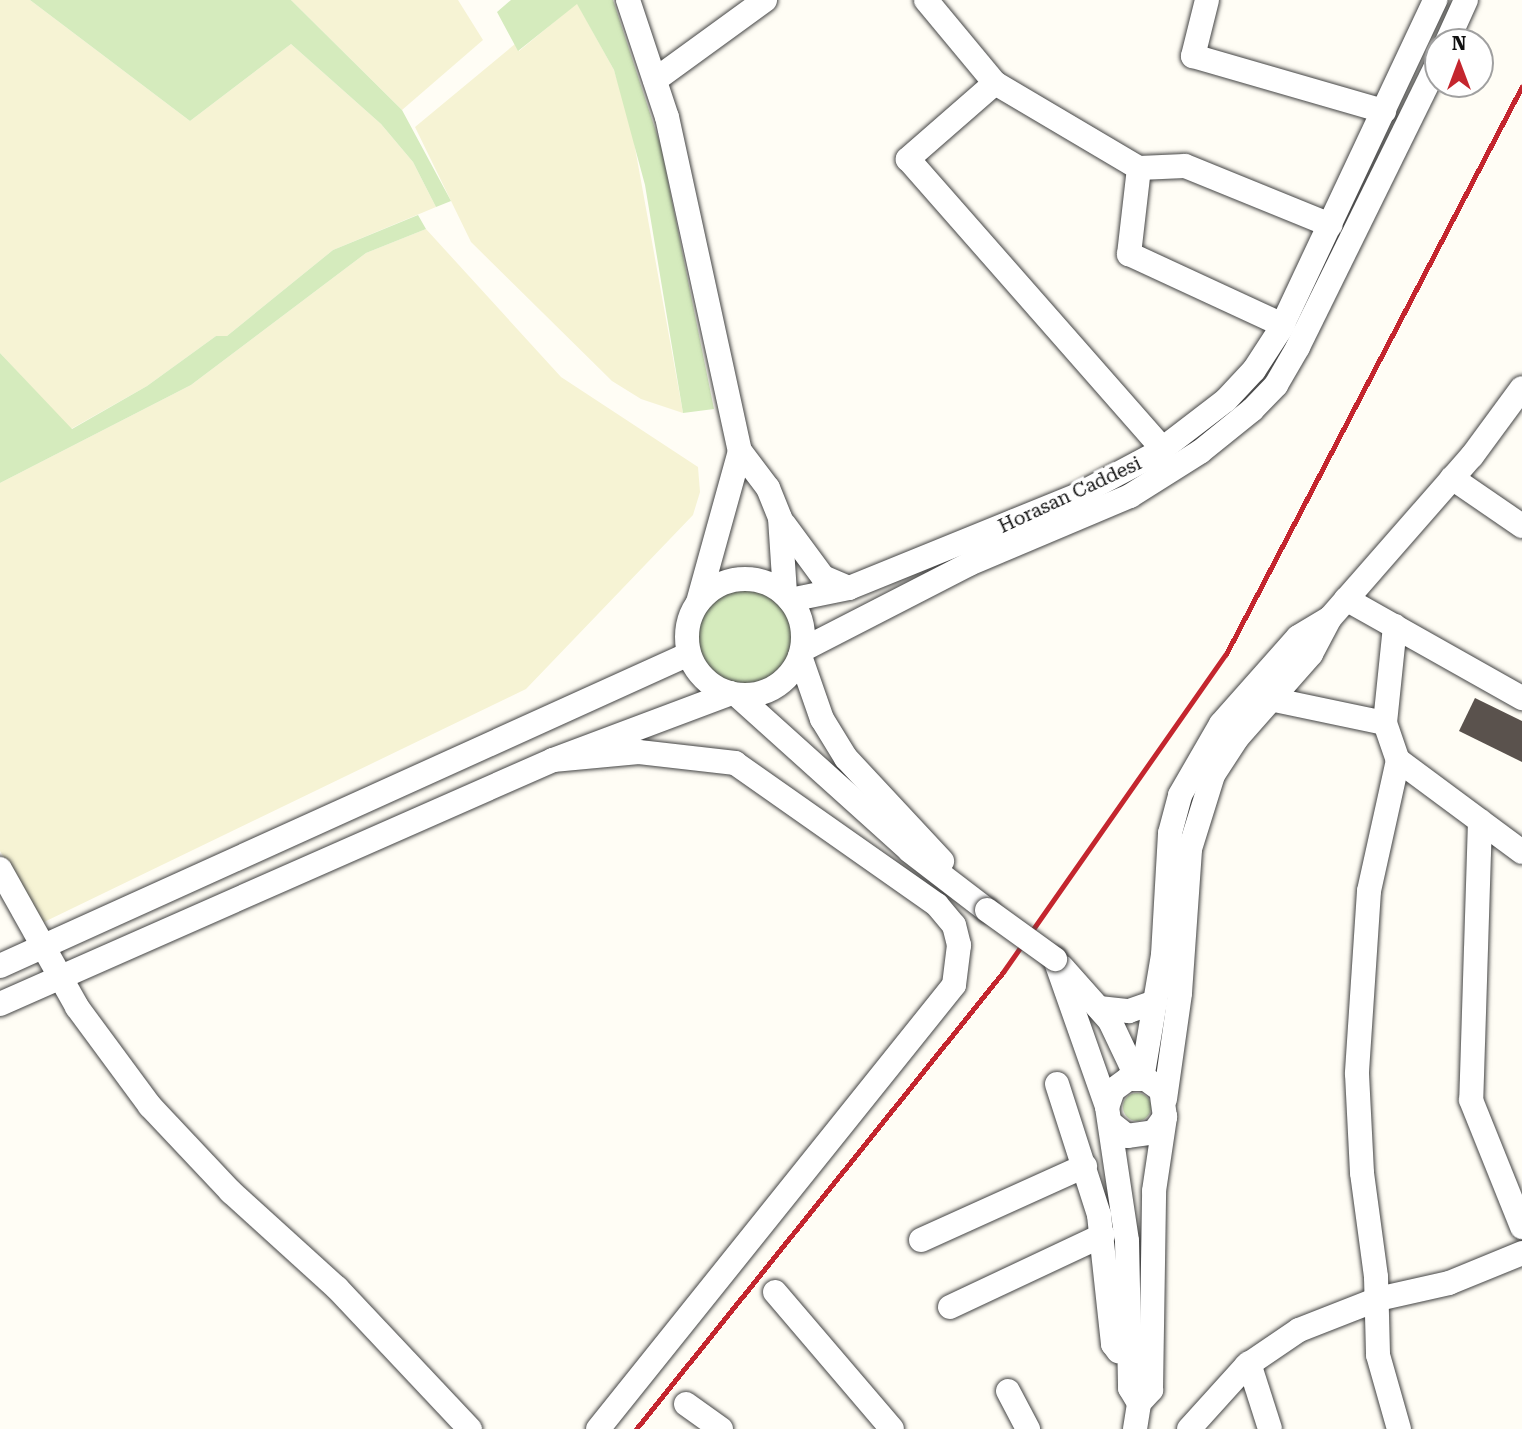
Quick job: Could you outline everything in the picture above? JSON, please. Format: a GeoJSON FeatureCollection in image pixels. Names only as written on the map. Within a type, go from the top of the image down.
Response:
{"type":"FeatureCollection","features":[{"type":"Feature","properties":{"kind":"street"},"geometry":{"type":"LineString","coordinates":[[628,0],[667,117],[740,451],[768,488],[780,518],[822,577],[849,588]]}},
{"type":"Feature","properties":{"kind":"street"},"geometry":{"type":"LineString","coordinates":[[655,80],[765,0]]}},
{"type":"Feature","properties":{"kind":"street"},"geometry":{"type":"LineString","coordinates":[[926,0],[995,83],[1139,168],[1185,166],[1330,225]]}},
{"type":"Feature","properties":{"kind":"street"},"geometry":{"type":"LineString","coordinates":[[1207,0],[1193,56],[1384,111]]}},
{"type":"Feature","properties":{"kind":"street","name":"Horasan Caddesi"},"geometry":{"type":"LineString","coordinates":[[787,597],[849,588],[1076,496],[1163,449],[1238,388],[1283,324],[1435,0]]}},
{"type":"Feature","properties":{"kind":"street"},"geometry":{"type":"LineString","coordinates":[[1453,28],[1466,0]]}},
{"type":"Feature","properties":{"kind":"street"},"geometry":{"type":"LineString","coordinates":[[995,83],[908,159],[1163,449]]}},
{"type":"Feature","properties":{"kind":"street","name":"Horasan Caddesi"},"geometry":{"type":"LineString","coordinates":[[801,653],[969,564],[1130,496],[1200,452],[1252,411],[1276,385],[1298,347],[1424,90]]}},
{"type":"Feature","properties":{"kind":"street"},"geometry":{"type":"LineString","coordinates":[[1139,168],[1129,254],[1283,324]]}},
{"type":"Feature","properties":{"kind":"street"},"geometry":{"type":"LineString","coordinates":[[1137,1422],[1151,1390],[1154,1191],[1180,993],[1187,869],[1197,815],[1221,762],[1270,699],[1311,654],[1338,608],[1452,478],[1522,388]]}},
{"type":"Feature","properties":{"kind":"street"},"geometry":{"type":"LineString","coordinates":[[740,451],[698,602],[688,624],[689,654],[705,680],[734,694],[910,851],[1055,959],[1110,1021],[1140,1078],[1155,1084],[1165,1108]]}},
{"type":"Feature","properties":{"kind":"street"},"geometry":{"type":"LineString","coordinates":[[1452,478],[1522,526]]}},
{"type":"Feature","properties":{"kind":"street"},"geometry":{"type":"LineString","coordinates":[[780,518],[787,597],[802,626],[801,653],[822,719],[846,758],[987,910]]}},
{"type":"Feature","properties":{"kind":"street"},"geometry":{"type":"LineString","coordinates":[[698,602],[716,586],[740,579],[764,582],[787,597]]}},
{"type":"Feature","properties":{"kind":"street"},"geometry":{"type":"LineString","coordinates":[[1338,608],[1395,626],[1522,698]]}},
{"type":"Feature","properties":{"kind":"street"},"geometry":{"type":"LineString","coordinates":[[1140,1078],[1163,955],[1170,834],[1188,776],[1215,732],[1252,688],[1298,638],[1338,608]]}},
{"type":"Feature","properties":{"kind":"street"},"geometry":{"type":"LineString","coordinates":[[1395,626],[1385,723],[1398,760],[1369,891],[1358,1044],[1360,1139],[1378,1299],[1378,1355],[1399,1429]]}},
{"type":"Feature","properties":{"kind":"street"},"geometry":{"type":"LineString","coordinates":[[0,1004],[553,760],[734,694],[773,688],[791,672],[801,653]]}},
{"type":"Feature","properties":{"kind":"street"},"geometry":{"type":"LineString","coordinates":[[0,967],[689,654]]}},
{"type":"Feature","properties":{"kind":"street"},"geometry":{"type":"LineString","coordinates":[[1270,699],[1385,723]]}},
{"type":"Feature","properties":{"kind":"street"},"geometry":{"type":"LineString","coordinates":[[553,760],[639,752],[736,763],[944,911],[954,925],[960,956],[954,985],[598,1429]]}},
{"type":"Feature","properties":{"kind":"street"},"geometry":{"type":"LineString","coordinates":[[1398,760],[1522,852]]}},
{"type":"Feature","properties":{"kind":"street"},"geometry":{"type":"LineString","coordinates":[[1480,821],[1471,1100],[1522,1227]]}},
{"type":"Feature","properties":{"kind":"street"},"geometry":{"type":"LineString","coordinates":[[0,869],[59,977],[122,1071],[179,1140],[337,1288],[470,1429]]}},
{"type":"Feature","properties":{"kind":"street"},"geometry":{"type":"LineString","coordinates":[[1055,959],[1110,1116],[1127,1241],[1130,1388],[1137,1422]]}},
{"type":"Feature","properties":{"kind":"street"},"geometry":{"type":"LineString","coordinates":[[1099,1008],[1129,1011],[1155,1002]]}},
{"type":"Feature","properties":{"kind":"street"},"geometry":{"type":"LineString","coordinates":[[1140,1078],[1113,1090],[1110,1116],[1127,1136],[1146,1136],[1165,1108]]}},
{"type":"Feature","properties":{"kind":"street"},"geometry":{"type":"LineString","coordinates":[[1057,1084],[1084,1166],[1102,1235],[1113,1343],[1129,1360]]}},
{"type":"Feature","properties":{"kind":"street"},"geometry":{"type":"LineString","coordinates":[[921,1240],[1084,1166]]}},
{"type":"Feature","properties":{"kind":"street"},"geometry":{"type":"LineString","coordinates":[[950,1307],[1102,1235]]}},
{"type":"Feature","properties":{"kind":"street"},"geometry":{"type":"LineString","coordinates":[[1189,1429],[1211,1400],[1250,1363],[1299,1330],[1378,1299],[1449,1283],[1522,1253]]}},
{"type":"Feature","properties":{"kind":"street"},"geometry":{"type":"LineString","coordinates":[[775,1292],[892,1429]]}},
{"type":"Feature","properties":{"kind":"street"},"geometry":{"type":"LineString","coordinates":[[1250,1363],[1270,1429]]}},
{"type":"Feature","properties":{"kind":"street"},"geometry":{"type":"LineString","coordinates":[[1008,1391],[1028,1429]]}},
{"type":"Feature","properties":{"kind":"street"},"geometry":{"type":"LineString","coordinates":[[686,1404],[721,1429]]}},
{"type":"Feature","properties":{"kind":"shaded area"},"geometry":{"type":"Polygon","coordinates":[[[0,0],[30,0],[190,121],[291,44],[381,124],[413,162],[436,207],[333,250],[227,336],[216,336],[147,386],[71,429],[0,353],[0,0]]]}},
{"type":"Feature","properties":{"kind":"shaded area"},"geometry":{"type":"Polygon","coordinates":[[[291,0],[458,0],[483,40],[402,110],[291,0]]]}},
{"type":"Feature","properties":{"kind":"shaded area"},"geometry":{"type":"Polygon","coordinates":[[[577,3],[614,70],[630,120],[683,413],[641,399],[612,381],[471,242],[415,127],[515,44],[519,51],[577,3]]]}},
{"type":"Feature","properties":{"kind":"shaded area"},"geometry":{"type":"Polygon","coordinates":[[[426,229],[561,377],[698,467],[700,492],[693,515],[526,689],[42,923],[0,851],[0,483],[191,385],[366,253],[426,229]]]}},
{"type":"Feature","properties":{"kind":"green space"},"geometry":{"type":"Polygon","coordinates":[[[30,0],[291,0],[402,110],[451,201],[436,207],[413,162],[381,124],[291,44],[190,121],[30,0]]]}},
{"type":"Feature","properties":{"kind":"green space"},"geometry":{"type":"Polygon","coordinates":[[[511,0],[613,0],[661,147],[714,409],[683,413],[645,185],[614,70],[577,4],[518,51],[497,12],[511,0]]]}},
{"type":"Feature","properties":{"kind":"green space"},"geometry":{"type":"Polygon","coordinates":[[[418,215],[426,229],[366,253],[191,385],[0,483],[0,353],[72,429],[147,386],[216,336],[227,336],[333,250],[418,215]]]}},
{"type":"Feature","properties":{"kind":"green space"},"geometry":{"type":"Polygon","coordinates":[[[745,590],[763,594],[778,604],[788,619],[792,637],[788,655],[778,670],[763,680],[745,684],[727,680],[712,670],[702,655],[698,637],[702,619],[712,604],[727,594],[745,590]]]}},
{"type":"Feature","properties":{"kind":"green space"},"geometry":{"type":"Polygon","coordinates":[[[1137,1093],[1147,1097],[1151,1107],[1147,1117],[1137,1121],[1127,1117],[1123,1107],[1127,1097],[1137,1093]]]}},
{"type":"Feature","properties":{"kind":"building"},"geometry":{"type":"Polygon","coordinates":[[[1475,698],[1522,721],[1522,762],[1459,731],[1475,698]]]}},
{"type":"Feature","properties":{"kind":"railway"},"geometry":{"type":"LineString","coordinates":[[636,1429],[1003,972],[1226,654],[1522,86]]}}]}
